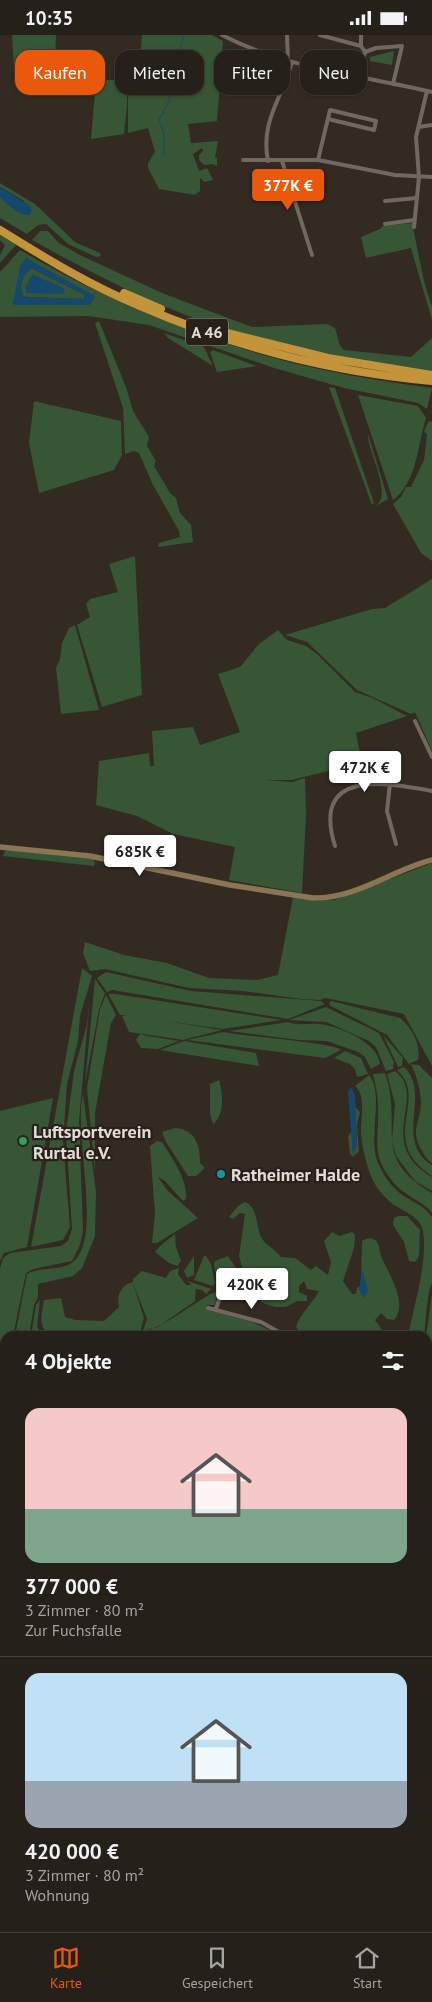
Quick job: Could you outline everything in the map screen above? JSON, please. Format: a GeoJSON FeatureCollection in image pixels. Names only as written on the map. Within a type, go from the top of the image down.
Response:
{"type":"FeatureCollection","features":[{"type":"Feature","properties":{"kind":"highway","name":"A 46"},"geometry":{"type":"LineString","coordinates":[[0,225],[64,263],[126,294],[220,331],[337,360],[432,375]]}},
{"type":"Feature","properties":{"kind":"highway","name":"A 46"},"geometry":{"type":"LineString","coordinates":[[0,231],[56,264],[138,306],[215,334],[320,364],[432,381]]}},
{"type":"Feature","properties":{"kind":"main road"},"geometry":{"type":"LineString","coordinates":[[0,847],[90,856],[230,885],[292,895],[325,898],[358,889],[402,869],[432,860]]}},
{"type":"Feature","properties":{"kind":"street"},"geometry":{"type":"LineString","coordinates":[[222,35],[254,50]]}},
{"type":"Feature","properties":{"kind":"street"},"geometry":{"type":"LineString","coordinates":[[287,35],[289,50]]}},
{"type":"Feature","properties":{"kind":"street"},"geometry":{"type":"LineString","coordinates":[[320,35],[361,46]]}},
{"type":"Feature","properties":{"kind":"street"},"geometry":{"type":"LineString","coordinates":[[361,35],[361,46],[364,50]]}},
{"type":"Feature","properties":{"kind":"street"},"geometry":{"type":"LineString","coordinates":[[367,51],[376,48],[402,47],[393,84]]}},
{"type":"Feature","properties":{"kind":"street"},"geometry":{"type":"LineString","coordinates":[[290,62],[300,64]]}},
{"type":"Feature","properties":{"kind":"street"},"geometry":{"type":"LineString","coordinates":[[367,79],[430,92],[416,137],[419,177],[414,227]]}},
{"type":"Feature","properties":{"kind":"street"},"geometry":{"type":"LineString","coordinates":[[268,161],[265,146],[267,124],[278,95]]}},
{"type":"Feature","properties":{"kind":"street"},"geometry":{"type":"LineString","coordinates":[[318,161],[330,110],[376,121],[374,130],[328,119]]}},
{"type":"Feature","properties":{"kind":"street"},"geometry":{"type":"LineString","coordinates":[[419,127],[432,125]]}},
{"type":"Feature","properties":{"kind":"street"},"geometry":{"type":"LineString","coordinates":[[243,160],[318,161],[367,171],[432,177]]}},
{"type":"Feature","properties":{"kind":"street"},"geometry":{"type":"LineString","coordinates":[[282,161],[312,255]]}},
{"type":"Feature","properties":{"kind":"street"},"geometry":{"type":"LineString","coordinates":[[385,201],[417,198]]}},
{"type":"Feature","properties":{"kind":"street"},"geometry":{"type":"LineString","coordinates":[[385,224],[414,220]]}},
{"type":"Feature","properties":{"kind":"street"},"geometry":{"type":"LineString","coordinates":[[415,721],[432,757]]}},
{"type":"Feature","properties":{"kind":"street"},"geometry":{"type":"LineString","coordinates":[[390,783],[387,811],[396,844]]}},
{"type":"Feature","properties":{"kind":"street"},"geometry":{"type":"LineString","coordinates":[[336,846],[329,819],[338,796],[352,787],[362,784],[390,783],[432,791]]}},
{"type":"Feature","properties":{"kind":"street"},"geometry":{"type":"LineString","coordinates":[[216,1309],[220,1297]]}},
{"type":"Feature","properties":{"kind":"street"},"geometry":{"type":"LineString","coordinates":[[208,1308],[261,1322],[277,1331]]}},
{"type":"Feature","properties":{"kind":"green space"},"geometry":{"type":"Polygon","coordinates":[[[12,35],[56,35],[55,50],[15,50],[15,87],[12,35]]]}},
{"type":"Feature","properties":{"kind":"green space"},"geometry":{"type":"Polygon","coordinates":[[[142,35],[212,35],[223,41],[222,50],[214,50],[214,95],[219,95],[217,121],[188,124],[191,143],[218,141],[215,158],[217,158],[217,166],[212,164],[204,165],[199,160],[199,155],[203,151],[202,148],[193,154],[199,171],[207,168],[213,180],[204,182],[200,178],[200,191],[195,195],[159,189],[148,168],[148,163],[155,152],[148,128],[128,133],[128,95],[204,95],[204,50],[141,50],[142,35]]]}},
{"type":"Feature","properties":{"kind":"green space"},"geometry":{"type":"Polygon","coordinates":[[[394,51],[392,65],[370,61],[370,57],[394,51]]]}},
{"type":"Feature","properties":{"kind":"green space"},"geometry":{"type":"Polygon","coordinates":[[[105,80],[115,80],[115,95],[127,95],[124,134],[91,139],[95,95],[105,95],[105,80]]]}},
{"type":"Feature","properties":{"kind":"green space"},"geometry":{"type":"Polygon","coordinates":[[[0,183],[35,204],[75,242],[100,253],[101,256],[96,257],[68,244],[46,224],[38,225],[27,234],[0,218],[0,197],[17,211],[24,201],[0,187],[0,183]]]}},
{"type":"Feature","properties":{"kind":"green space"},"geometry":{"type":"Polygon","coordinates":[[[412,223],[424,281],[432,307],[432,320],[411,248],[366,258],[361,237],[383,226],[412,223]]]}},
{"type":"Feature","properties":{"kind":"green space"},"geometry":{"type":"Polygon","coordinates":[[[40,231],[48,231],[59,243],[80,255],[162,293],[252,327],[327,324],[335,328],[340,346],[344,350],[411,357],[432,338],[432,374],[315,353],[246,335],[190,317],[136,294],[32,240],[40,231]]]}},
{"type":"Feature","properties":{"kind":"green space"},"geometry":{"type":"Polygon","coordinates":[[[0,235],[16,245],[0,263],[0,255],[5,245],[0,240],[0,235]]]}},
{"type":"Feature","properties":{"kind":"green space"},"geometry":{"type":"Polygon","coordinates":[[[20,250],[107,296],[167,322],[228,344],[281,360],[324,370],[432,388],[427,409],[418,403],[344,388],[274,368],[149,325],[88,316],[0,317],[0,272],[20,250]],[[26,258],[13,303],[89,305],[94,298],[26,258]]]}},
{"type":"Feature","properties":{"kind":"green space"},"geometry":{"type":"Polygon","coordinates":[[[31,268],[85,295],[84,299],[26,297],[22,295],[22,280],[31,268]]]}},
{"type":"Feature","properties":{"kind":"green space"},"geometry":{"type":"Polygon","coordinates":[[[99,321],[126,387],[133,411],[149,437],[147,446],[156,461],[154,466],[170,493],[176,498],[180,513],[191,525],[193,542],[158,547],[159,543],[180,537],[179,531],[152,483],[139,453],[134,451],[125,454],[123,408],[95,323],[99,321]]]}},
{"type":"Feature","properties":{"kind":"green space"},"geometry":{"type":"Polygon","coordinates":[[[164,333],[204,347],[213,366],[168,338],[164,333]]]}},
{"type":"Feature","properties":{"kind":"green space"},"geometry":{"type":"Polygon","coordinates":[[[213,350],[257,366],[217,372],[210,352],[213,350]]]}},
{"type":"Feature","properties":{"kind":"green space"},"geometry":{"type":"Polygon","coordinates":[[[329,387],[335,388],[374,503],[372,505],[329,387]]]}},
{"type":"Feature","properties":{"kind":"green space"},"geometry":{"type":"Polygon","coordinates":[[[358,395],[418,406],[426,418],[412,473],[401,493],[393,500],[358,395]]]}},
{"type":"Feature","properties":{"kind":"green space"},"geometry":{"type":"Polygon","coordinates":[[[34,401],[121,421],[122,455],[114,470],[39,493],[29,443],[34,401]]]}},
{"type":"Feature","properties":{"kind":"green space"},"geometry":{"type":"Polygon","coordinates":[[[432,421],[432,561],[421,553],[393,504],[401,497],[406,487],[411,487],[424,460],[427,434],[424,432],[428,422],[432,421]]]}},
{"type":"Feature","properties":{"kind":"green space"},"geometry":{"type":"Polygon","coordinates":[[[368,434],[388,499],[376,506],[382,491],[381,482],[368,434]]]}},
{"type":"Feature","properties":{"kind":"green space"},"geometry":{"type":"Polygon","coordinates":[[[135,556],[142,695],[102,707],[77,625],[90,617],[86,604],[90,599],[118,592],[109,564],[135,556]]]}},
{"type":"Feature","properties":{"kind":"green space"},"geometry":{"type":"Polygon","coordinates":[[[432,579],[432,751],[415,712],[411,714],[357,690],[307,642],[285,635],[372,609],[385,608],[432,579]]]}},
{"type":"Feature","properties":{"kind":"green space"},"geometry":{"type":"Polygon","coordinates":[[[75,625],[99,710],[61,714],[56,668],[60,659],[62,643],[69,628],[75,625]]]}},
{"type":"Feature","properties":{"kind":"green space"},"geometry":{"type":"Polygon","coordinates":[[[278,630],[287,640],[306,646],[317,654],[355,692],[373,698],[407,716],[356,733],[361,759],[379,755],[379,758],[292,780],[266,780],[292,782],[305,778],[306,816],[302,893],[229,880],[235,847],[173,834],[137,816],[96,805],[99,761],[149,753],[150,766],[154,766],[152,731],[193,727],[200,745],[240,732],[218,674],[240,667],[259,644],[278,630]]]}},
{"type":"Feature","properties":{"kind":"green space"},"geometry":{"type":"Polygon","coordinates":[[[5,851],[93,859],[95,863],[94,866],[3,856],[5,851]]]}},
{"type":"Feature","properties":{"kind":"green space"},"geometry":{"type":"Polygon","coordinates":[[[432,863],[432,1066],[404,1014],[326,998],[320,1000],[301,999],[243,991],[189,988],[105,969],[90,971],[83,953],[85,942],[124,955],[167,963],[209,978],[257,980],[278,975],[293,897],[317,901],[334,900],[432,863]]]}},
{"type":"Feature","properties":{"kind":"green space"},"geometry":{"type":"Polygon","coordinates":[[[82,968],[92,976],[80,1016],[78,1041],[67,1084],[63,1142],[70,1227],[63,1240],[31,1247],[82,968]]]}},
{"type":"Feature","properties":{"kind":"green space"},"geometry":{"type":"Polygon","coordinates":[[[106,972],[191,991],[321,1001],[325,1004],[288,1019],[112,990],[107,992],[97,978],[106,972]]]}},
{"type":"Feature","properties":{"kind":"green space"},"geometry":{"type":"Polygon","coordinates":[[[95,979],[105,993],[99,1010],[85,1083],[95,979]]]}},
{"type":"Feature","properties":{"kind":"green space"},"geometry":{"type":"Polygon","coordinates":[[[108,994],[282,1020],[223,1029],[166,1021],[222,1030],[183,1040],[129,1032],[122,1016],[127,1015],[120,1015],[108,994]]]}},
{"type":"Feature","properties":{"kind":"green space"},"geometry":{"type":"Polygon","coordinates":[[[106,995],[116,1015],[111,1023],[95,1113],[95,1172],[87,1088],[100,1009],[106,995]]]}},
{"type":"Feature","properties":{"kind":"green space"},"geometry":{"type":"Polygon","coordinates":[[[90,997],[79,1121],[83,1231],[80,1245],[72,1261],[33,1269],[26,1273],[14,1331],[0,1331],[0,1268],[3,1258],[10,1253],[61,1246],[68,1241],[72,1229],[66,1132],[74,1071],[87,1024],[90,997]]]}},
{"type":"Feature","properties":{"kind":"green space"},"geometry":{"type":"Polygon","coordinates":[[[331,1001],[400,1018],[415,1037],[419,1054],[418,1060],[409,1064],[387,1035],[331,1006],[329,1003],[331,1001]]]}},
{"type":"Feature","properties":{"kind":"green space"},"geometry":{"type":"Polygon","coordinates":[[[326,1007],[379,1033],[394,1062],[393,1069],[386,1071],[376,1047],[369,1041],[326,1022],[289,1020],[326,1007]]]}},
{"type":"Feature","properties":{"kind":"green space"},"geometry":{"type":"Polygon","coordinates":[[[288,1022],[327,1025],[356,1036],[365,1042],[378,1056],[380,1064],[371,1069],[365,1057],[358,1052],[327,1041],[299,1040],[229,1031],[288,1022]]]}},
{"type":"Feature","properties":{"kind":"green space"},"geometry":{"type":"Polygon","coordinates":[[[224,1032],[323,1045],[341,1050],[325,1058],[187,1040],[224,1032]]]}},
{"type":"Feature","properties":{"kind":"green space"},"geometry":{"type":"Polygon","coordinates":[[[140,1034],[179,1041],[158,1049],[141,1048],[136,1040],[140,1034]]]}},
{"type":"Feature","properties":{"kind":"green space"},"geometry":{"type":"Polygon","coordinates":[[[383,1035],[403,1058],[402,1066],[398,1067],[383,1035]]]}},
{"type":"Feature","properties":{"kind":"green space"},"geometry":{"type":"Polygon","coordinates":[[[184,1041],[256,1053],[259,1066],[160,1050],[184,1041]]]}},
{"type":"Feature","properties":{"kind":"green space"},"geometry":{"type":"Polygon","coordinates":[[[345,1051],[361,1058],[368,1074],[357,1077],[355,1069],[350,1064],[334,1058],[345,1051]]]}},
{"type":"Feature","properties":{"kind":"green space"},"geometry":{"type":"Polygon","coordinates":[[[411,1064],[419,1065],[432,1078],[432,1163],[424,1155],[416,1137],[421,1102],[418,1083],[411,1064]]]}},
{"type":"Feature","properties":{"kind":"green space"},"geometry":{"type":"Polygon","coordinates":[[[404,1067],[412,1078],[415,1090],[413,1130],[415,1143],[421,1155],[432,1165],[432,1176],[416,1162],[408,1148],[405,1135],[409,1094],[406,1082],[397,1070],[404,1067]]]}},
{"type":"Feature","properties":{"kind":"green space"},"geometry":{"type":"Polygon","coordinates":[[[395,1071],[404,1082],[407,1094],[403,1135],[406,1149],[415,1163],[432,1177],[432,1191],[415,1181],[396,1156],[392,1141],[395,1104],[387,1074],[395,1071]]]}},
{"type":"Feature","properties":{"kind":"green space"},"geometry":{"type":"Polygon","coordinates":[[[385,1073],[392,1109],[394,1153],[401,1167],[413,1180],[432,1193],[432,1213],[397,1187],[381,1162],[377,1144],[378,1101],[373,1074],[385,1073]]]}},
{"type":"Feature","properties":{"kind":"green space"},"geometry":{"type":"Polygon","coordinates":[[[369,1075],[374,1084],[376,1094],[375,1152],[385,1176],[394,1188],[422,1207],[432,1217],[432,1283],[425,1331],[409,1331],[424,1256],[423,1231],[414,1217],[390,1202],[375,1184],[364,1153],[361,1134],[362,1102],[359,1090],[355,1086],[369,1075]]]}},
{"type":"Feature","properties":{"kind":"green space"},"geometry":{"type":"Polygon","coordinates":[[[219,1080],[222,1103],[220,1115],[213,1124],[210,1114],[210,1084],[219,1080]]]}},
{"type":"Feature","properties":{"kind":"green space"},"geometry":{"type":"Polygon","coordinates":[[[83,1094],[96,1192],[95,1236],[82,1268],[73,1276],[38,1284],[38,1297],[34,1305],[30,1331],[16,1331],[27,1274],[70,1264],[75,1260],[83,1247],[87,1206],[81,1112],[83,1094]]]}},
{"type":"Feature","properties":{"kind":"green space"},"geometry":{"type":"Polygon","coordinates":[[[53,1098],[27,1247],[4,1253],[0,1261],[0,1111],[53,1098]]]}},
{"type":"Feature","properties":{"kind":"green space"},"geometry":{"type":"Polygon","coordinates":[[[355,1107],[360,1112],[357,1124],[359,1151],[353,1157],[350,1154],[348,1136],[352,1131],[353,1154],[357,1144],[355,1107]]]}},
{"type":"Feature","properties":{"kind":"green space"},"geometry":{"type":"Polygon","coordinates":[[[175,1128],[188,1132],[198,1145],[200,1163],[205,1168],[196,1176],[188,1176],[166,1142],[162,1132],[175,1128]]]}},
{"type":"Feature","properties":{"kind":"green space"},"geometry":{"type":"Polygon","coordinates":[[[157,1141],[162,1142],[182,1177],[185,1184],[186,1199],[183,1201],[165,1181],[158,1177],[167,1190],[198,1218],[157,1243],[152,1243],[155,1214],[150,1146],[157,1141]]]}},
{"type":"Feature","properties":{"kind":"green space"},"geometry":{"type":"Polygon","coordinates":[[[245,1202],[249,1204],[254,1212],[261,1237],[281,1257],[295,1258],[311,1270],[316,1266],[328,1275],[331,1262],[324,1241],[332,1232],[339,1236],[352,1232],[355,1235],[354,1248],[343,1281],[352,1294],[356,1294],[357,1288],[361,1285],[362,1241],[369,1238],[375,1240],[396,1288],[399,1305],[398,1313],[394,1320],[387,1319],[381,1313],[375,1320],[383,1331],[300,1331],[296,1327],[300,1318],[319,1291],[307,1289],[304,1281],[299,1286],[299,1292],[307,1296],[307,1301],[297,1301],[286,1307],[275,1307],[263,1303],[258,1298],[242,1267],[239,1256],[245,1214],[240,1213],[233,1219],[229,1217],[238,1206],[245,1202]]]}},
{"type":"Feature","properties":{"kind":"green space"},"geometry":{"type":"Polygon","coordinates":[[[407,1216],[420,1230],[419,1256],[415,1262],[409,1261],[404,1242],[393,1225],[394,1218],[407,1216]]]}},
{"type":"Feature","properties":{"kind":"green space"},"geometry":{"type":"Polygon","coordinates":[[[175,1234],[176,1247],[181,1261],[177,1266],[169,1263],[155,1252],[175,1234]]]}},
{"type":"Feature","properties":{"kind":"green space"},"geometry":{"type":"Polygon","coordinates":[[[194,1256],[194,1275],[187,1278],[184,1271],[194,1256]]]}},
{"type":"Feature","properties":{"kind":"green space"},"geometry":{"type":"Polygon","coordinates":[[[204,1256],[206,1256],[211,1264],[215,1283],[213,1286],[194,1280],[204,1256]]]}},
{"type":"Feature","properties":{"kind":"green space"},"geometry":{"type":"Polygon","coordinates":[[[228,1256],[253,1296],[226,1289],[224,1296],[221,1295],[214,1266],[215,1261],[228,1256]]]}},
{"type":"Feature","properties":{"kind":"green space"},"geometry":{"type":"Polygon","coordinates":[[[179,1268],[178,1274],[186,1285],[191,1285],[188,1281],[211,1289],[206,1294],[202,1290],[196,1289],[195,1301],[158,1327],[143,1331],[147,1319],[133,1283],[144,1318],[140,1331],[46,1331],[42,1325],[44,1300],[61,1298],[65,1317],[75,1320],[104,1321],[119,1307],[118,1298],[123,1288],[133,1282],[133,1279],[142,1271],[166,1278],[170,1271],[179,1268]]]}},
{"type":"Feature","properties":{"kind":"green space"},"geometry":{"type":"Polygon","coordinates":[[[215,1292],[217,1293],[215,1305],[207,1305],[207,1310],[252,1322],[272,1331],[145,1331],[170,1320],[215,1292]]]}},
{"type":"Feature","properties":{"kind":"green space"},"geometry":{"type":"Polygon","coordinates":[[[432,1294],[432,1331],[427,1331],[432,1294]]]}},
{"type":"Feature","properties":{"kind":"green space"},"geometry":{"type":"Polygon","coordinates":[[[40,1300],[37,1327],[40,1331],[32,1331],[36,1305],[40,1300]]]}},
{"type":"Feature","properties":{"kind":"water"},"geometry":{"type":"Polygon","coordinates":[[[0,187],[30,206],[32,211],[29,215],[17,212],[3,200],[0,197],[0,187]]]}},
{"type":"Feature","properties":{"kind":"water"},"geometry":{"type":"Polygon","coordinates":[[[26,258],[95,296],[89,305],[14,305],[20,266],[26,258]],[[31,268],[26,273],[21,284],[22,295],[26,297],[84,299],[85,295],[31,268]]]}},
{"type":"Feature","properties":{"kind":"water"},"geometry":{"type":"Polygon","coordinates":[[[32,274],[63,288],[65,290],[63,294],[27,293],[25,289],[32,274]]]}},
{"type":"Feature","properties":{"kind":"water"},"geometry":{"type":"Polygon","coordinates":[[[352,1088],[355,1095],[357,1144],[353,1155],[348,1092],[352,1088]]]}},
{"type":"Feature","properties":{"kind":"water"},"geometry":{"type":"Polygon","coordinates":[[[362,1268],[368,1291],[364,1298],[359,1290],[362,1268]]]}},
{"type":"Feature","properties":{"kind":"waterway"},"geometry":{"type":"LineString","coordinates":[[164,156],[164,134],[159,119],[165,110],[172,90],[184,35]]}},
{"type":"Feature","properties":{"kind":"place","name":"Luftsportverein Rurtal e.V."},"geometry":{"type":"Point","coordinates":[23,1141]}},
{"type":"Feature","properties":{"kind":"place","name":"Ratheimer Halde"},"geometry":{"type":"Point","coordinates":[221,1174]}}]}
